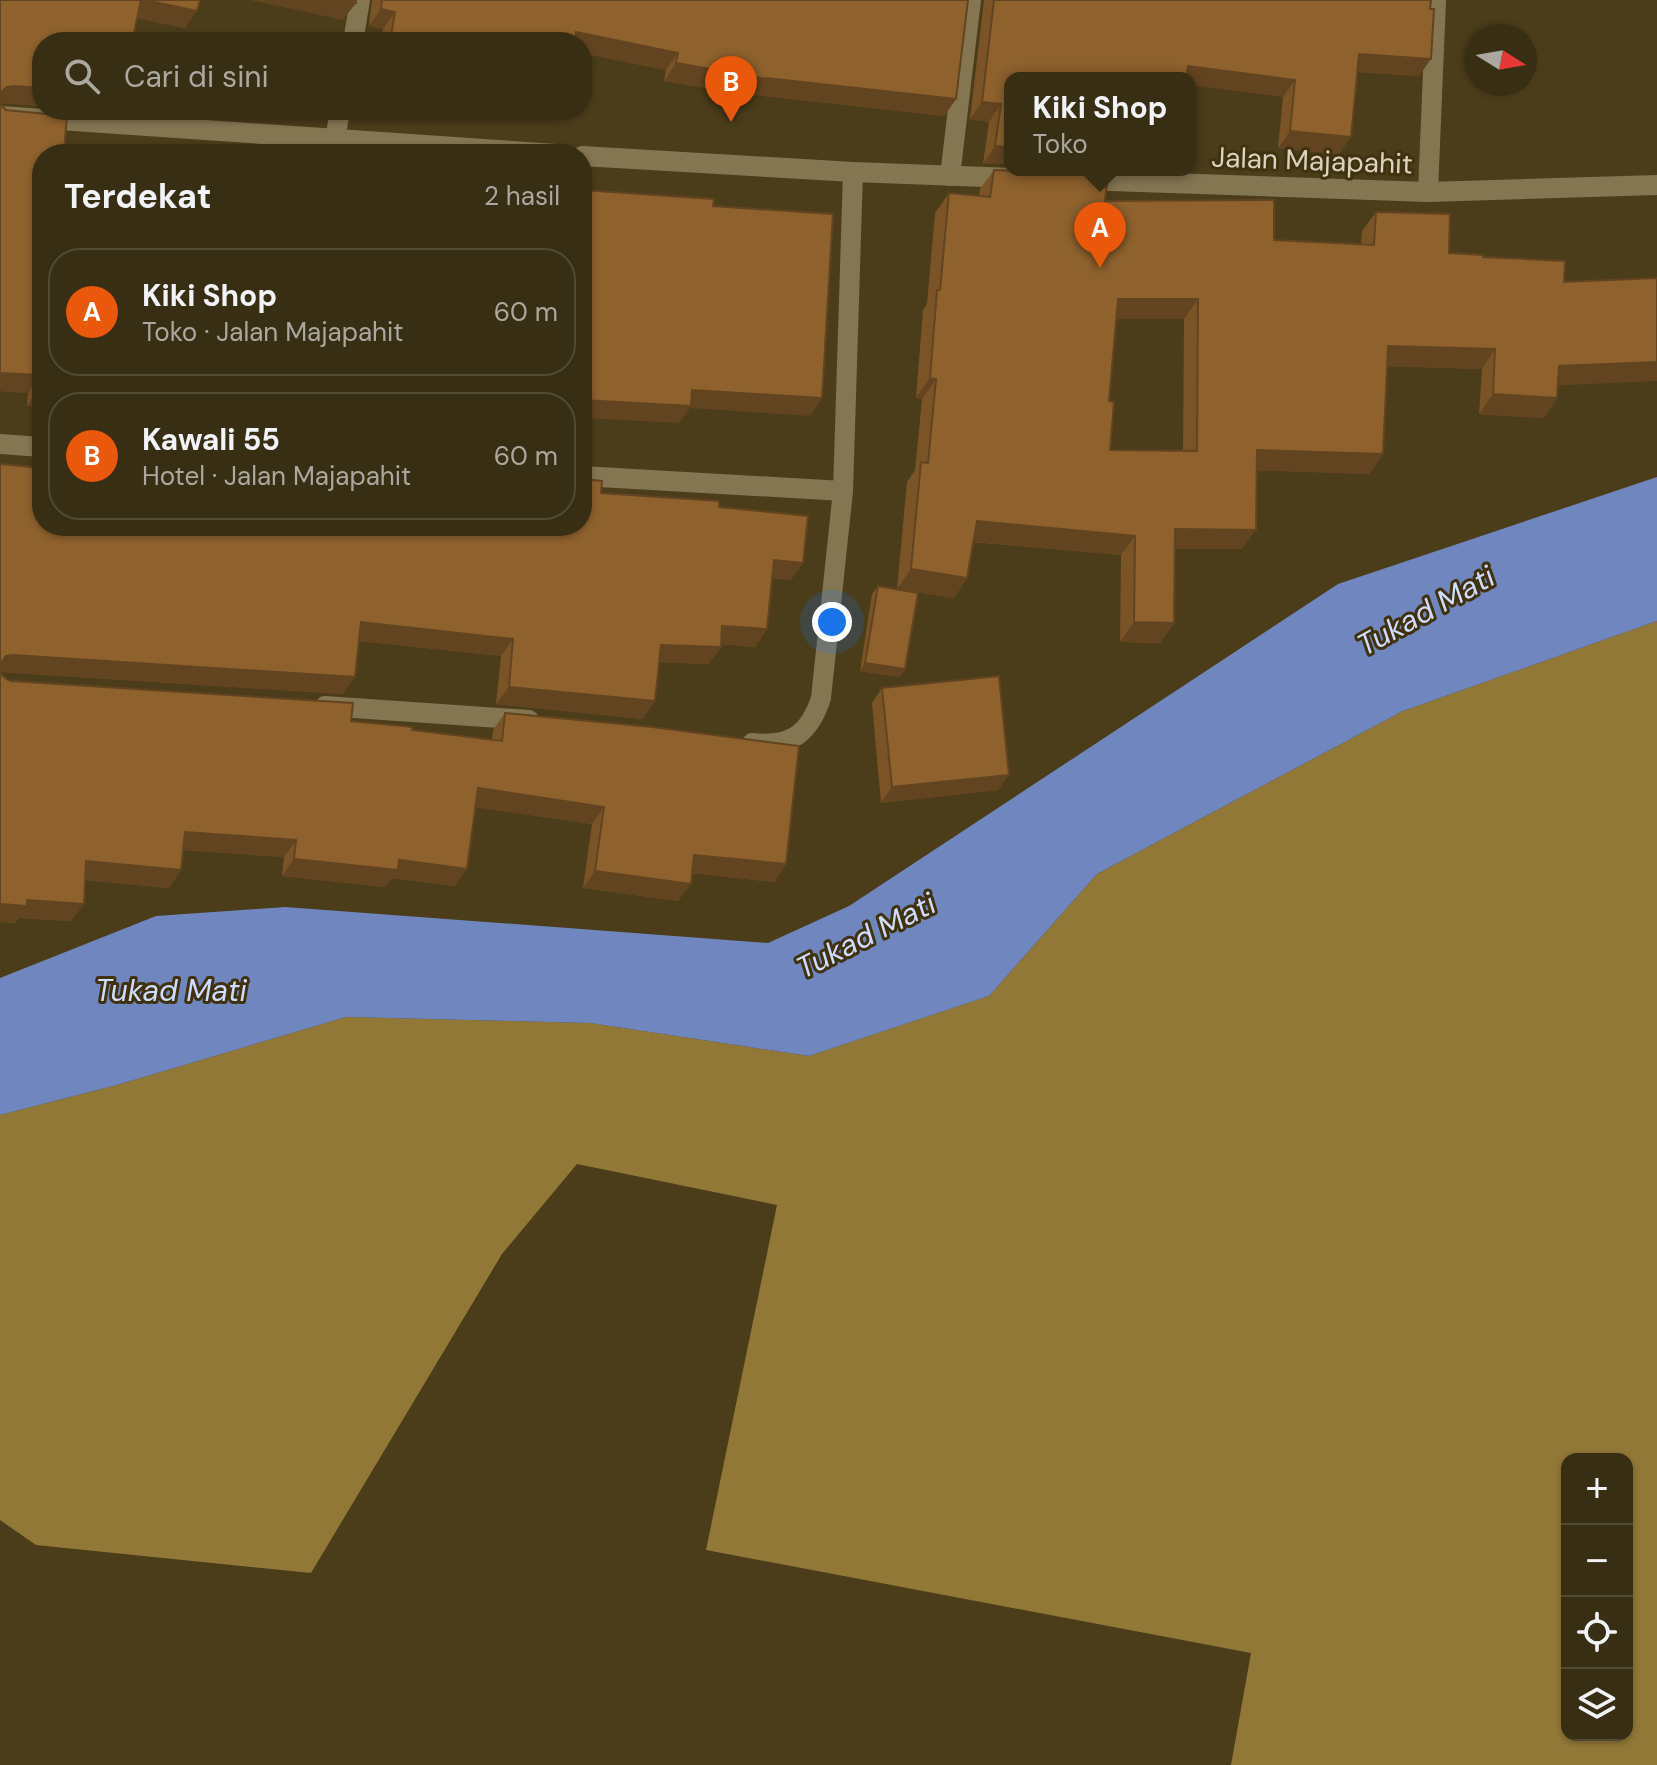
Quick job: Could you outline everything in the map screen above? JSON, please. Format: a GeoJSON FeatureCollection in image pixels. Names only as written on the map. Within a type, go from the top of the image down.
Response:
{"type":"FeatureCollection","features":[{"type":"Feature","properties":{"kind":"street"},"geometry":{"type":"LineString","coordinates":[[355,32],[360,0]]}},
{"type":"Feature","properties":{"kind":"street"},"geometry":{"type":"LineString","coordinates":[[950,176],[971,0]]}},
{"type":"Feature","properties":{"kind":"street"},"geometry":{"type":"LineString","coordinates":[[1428,192],[1436,0]]}},
{"type":"Feature","properties":{"kind":"street"},"geometry":{"type":"LineString","coordinates":[[0,116],[32,118]]}},
{"type":"Feature","properties":{"kind":"street"},"geometry":{"type":"LineString","coordinates":[[56,120],[398,144]]}},
{"type":"Feature","properties":{"kind":"street"},"geometry":{"type":"LineString","coordinates":[[335,140],[338,120]]}},
{"type":"Feature","properties":{"kind":"street"},"geometry":{"type":"LineString","coordinates":[[592,157],[1029,179]]}},
{"type":"Feature","properties":{"kind":"street"},"geometry":{"type":"LineString","coordinates":[[736,741],[785,742],[804,731],[816,714],[821,698],[843,491],[853,172]]}},
{"type":"Feature","properties":{"kind":"street","name":"Jalan Majapahit"},"geometry":{"type":"LineString","coordinates":[[1061,180],[1428,192],[1657,185]]}},
{"type":"Feature","properties":{"kind":"street"},"geometry":{"type":"LineString","coordinates":[[0,444],[32,446]]}},
{"type":"Feature","properties":{"kind":"street"},"geometry":{"type":"LineString","coordinates":[[592,477],[843,491]]}},
{"type":"Feature","properties":{"kind":"street"},"geometry":{"type":"LineString","coordinates":[[302,704],[553,723]]}},
{"type":"Feature","properties":{"kind":"shaded area"},"geometry":{"type":"Polygon","coordinates":[[[1657,621],[1657,1765],[1231,1765],[1251,1653],[706,1550],[777,1205],[577,1164],[502,1254],[311,1573],[36,1545],[0,1520],[0,1115],[117,1085],[346,1017],[590,1023],[809,1056],[989,996],[1097,874],[1403,711],[1657,621]]]}},
{"type":"Feature","properties":{"kind":"water","name":"Tukad Mati"},"geometry":{"type":"Polygon","coordinates":[[[1657,477],[1657,621],[1403,711],[1097,874],[989,996],[809,1056],[590,1023],[346,1017],[117,1085],[0,1115],[0,978],[156,916],[285,907],[768,943],[849,906],[1338,584],[1657,477]]]}},
{"type":"Feature","properties":{"kind":"building"},"geometry":{"type":"Polygon","coordinates":[[[0,0],[141,0],[134,32],[32,32],[32,87],[7,87],[0,96],[0,0]]]}},
{"type":"Feature","properties":{"kind":"building"},"geometry":{"type":"Polygon","coordinates":[[[145,0],[200,0],[197,11],[145,0]]]}},
{"type":"Feature","properties":{"kind":"building"},"geometry":{"type":"Polygon","coordinates":[[[382,0],[968,0],[956,99],[767,79],[676,63],[678,53],[592,35],[592,32],[392,32],[395,12],[381,9],[382,0]]]}},
{"type":"Feature","properties":{"kind":"building"},"geometry":{"type":"Polygon","coordinates":[[[994,0],[1431,0],[1430,9],[1434,9],[1431,59],[1359,54],[1351,137],[1290,131],[1295,80],[1188,66],[1187,72],[1004,72],[1004,147],[995,146],[1001,104],[982,102],[994,0]]]}},
{"type":"Feature","properties":{"kind":"building"},"geometry":{"type":"Polygon","coordinates":[[[0,102],[6,110],[32,113],[32,120],[67,120],[65,144],[32,144],[32,375],[0,373],[0,102]]]}},
{"type":"Feature","properties":{"kind":"building"},"geometry":{"type":"Polygon","coordinates":[[[994,170],[1004,170],[1004,176],[1108,176],[1105,201],[1274,200],[1274,240],[1374,245],[1376,212],[1450,214],[1449,253],[1565,261],[1564,282],[1657,278],[1657,362],[1559,366],[1557,398],[1493,394],[1495,349],[1388,346],[1383,454],[1257,450],[1256,530],[1175,529],[1174,623],[1134,622],[1135,536],[977,521],[967,578],[911,569],[921,462],[928,463],[936,379],[930,378],[949,193],[990,197],[994,170]],[[1118,299],[1109,401],[1114,402],[1110,450],[1197,451],[1198,299],[1118,299]]]}},
{"type":"Feature","properties":{"kind":"building"},"geometry":{"type":"Polygon","coordinates":[[[592,191],[714,199],[713,206],[833,214],[822,398],[692,390],[691,406],[592,401],[592,191]]]}},
{"type":"Feature","properties":{"kind":"building"},"geometry":{"type":"Polygon","coordinates":[[[0,464],[32,467],[32,536],[592,536],[592,480],[602,481],[601,493],[719,501],[719,507],[808,516],[803,563],[774,560],[767,629],[722,626],[721,647],[661,645],[655,701],[509,687],[513,639],[361,622],[355,677],[13,655],[6,656],[0,665],[0,464]]]}},
{"type":"Feature","properties":{"kind":"building"},"geometry":{"type":"Polygon","coordinates":[[[878,586],[918,593],[905,669],[865,663],[878,586]]]}},
{"type":"Feature","properties":{"kind":"building"},"geometry":{"type":"Polygon","coordinates":[[[0,670],[11,681],[353,703],[351,721],[502,741],[505,713],[652,727],[799,746],[786,864],[694,855],[691,884],[595,871],[604,807],[478,788],[467,869],[399,860],[398,870],[294,859],[296,840],[185,832],[181,870],[86,861],[84,904],[27,900],[27,906],[0,904],[0,670]]]}},
{"type":"Feature","properties":{"kind":"building"},"geometry":{"type":"Polygon","coordinates":[[[999,676],[1009,775],[892,787],[882,688],[999,676]]]}},
{"type":"Feature","properties":{"kind":"place","name":"Kawali 55"},"geometry":{"type":"Point","coordinates":[731,122]}},
{"type":"Feature","properties":{"kind":"place","name":"Kiki Shop"},"geometry":{"type":"Point","coordinates":[1100,268]}}]}
